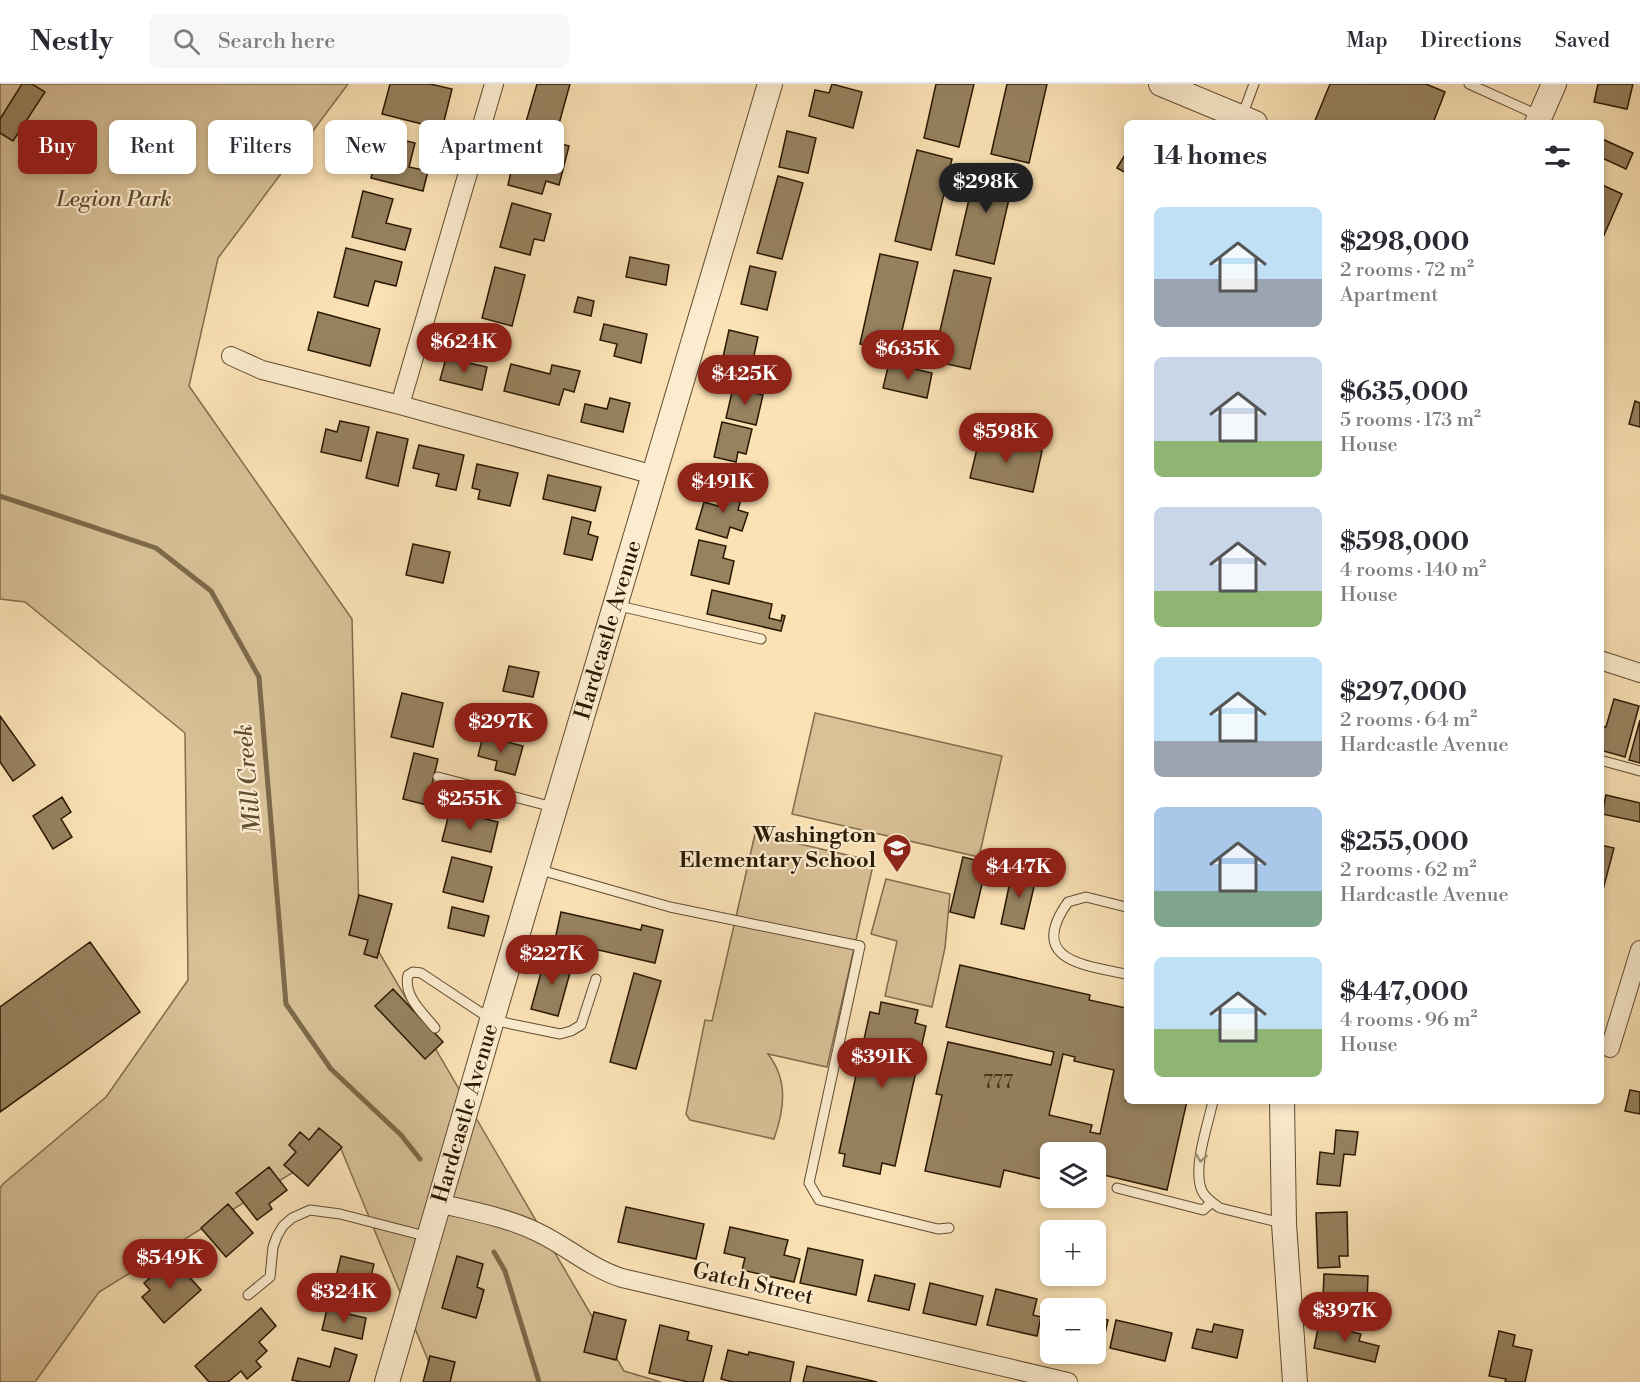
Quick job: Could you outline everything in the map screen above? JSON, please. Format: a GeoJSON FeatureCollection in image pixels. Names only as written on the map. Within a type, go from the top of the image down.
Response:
{"type":"FeatureCollection","features":[{"type":"Feature","properties":{"kind":"street"},"geometry":{"type":"LineString","coordinates":[[400,405],[494,84]]}},
{"type":"Feature","properties":{"kind":"street","name":"Hardcastle Avenue"},"geometry":{"type":"LineString","coordinates":[[387,1382],[770,84]]}},
{"type":"Feature","properties":{"kind":"street"},"geometry":{"type":"LineString","coordinates":[[1161,84],[1248,120]]}},
{"type":"Feature","properties":{"kind":"street"},"geometry":{"type":"LineString","coordinates":[[1538,120],[1554,84]]}},
{"type":"Feature","properties":{"kind":"street"},"geometry":{"type":"LineString","coordinates":[[231,356],[262,370],[400,405],[654,476]]}},
{"type":"Feature","properties":{"kind":"street"},"geometry":{"type":"LineString","coordinates":[[1604,661],[1640,673]]}},
{"type":"Feature","properties":{"kind":"street"},"geometry":{"type":"LineString","coordinates":[[1610,1048],[1640,950]]}},
{"type":"Feature","properties":{"kind":"street"},"geometry":{"type":"LineString","coordinates":[[1282,1104],[1284,1224],[1295,1382]]}},
{"type":"Feature","properties":{"kind":"street","name":"Gatch Street"},"geometry":{"type":"LineString","coordinates":[[438,1203],[521,1225],[553,1241],[604,1273],[1068,1382]]}},
{"type":"Feature","properties":{"kind":"lane"},"geometry":{"type":"LineString","coordinates":[[1248,120],[1254,84]]}},
{"type":"Feature","properties":{"kind":"lane"},"geometry":{"type":"LineString","coordinates":[[1469,84],[1538,120]]}},
{"type":"Feature","properties":{"kind":"lane"},"geometry":{"type":"LineString","coordinates":[[615,605],[760,639]]}},
{"type":"Feature","properties":{"kind":"lane"},"geometry":{"type":"LineString","coordinates":[[1604,761],[1640,771]]}},
{"type":"Feature","properties":{"kind":"lane"},"geometry":{"type":"LineString","coordinates":[[438,777],[555,808]]}},
{"type":"Feature","properties":{"kind":"lane"},"geometry":{"type":"LineString","coordinates":[[537,869],[670,907],[860,946],[809,1183],[819,1200],[938,1228],[949,1228]]}},
{"type":"Feature","properties":{"kind":"lane"},"geometry":{"type":"LineString","coordinates":[[1124,906],[1086,897],[1068,902],[1058,916],[1053,941],[1061,955],[1077,963],[1124,974]]}},
{"type":"Feature","properties":{"kind":"lane"},"geometry":{"type":"LineString","coordinates":[[435,1028],[408,991],[406,982],[408,975],[413,972],[421,973],[492,1020],[560,1034],[581,1025],[596,979]]}},
{"type":"Feature","properties":{"kind":"lane"},"geometry":{"type":"LineString","coordinates":[[1212,1104],[1199,1162],[1199,1179],[1203,1192],[1211,1203],[1228,1210],[1284,1224]]}},
{"type":"Feature","properties":{"kind":"lane"},"geometry":{"type":"LineString","coordinates":[[1117,1188],[1203,1210],[1211,1203]]}},
{"type":"Feature","properties":{"kind":"lane"},"geometry":{"type":"LineString","coordinates":[[248,1295],[270,1277],[273,1247],[283,1226],[292,1218],[310,1210],[340,1214],[429,1237]]}},
{"type":"Feature","properties":{"kind":"green space","name":"Legion Park"},"geometry":{"type":"Polygon","coordinates":[[[0,84],[348,84],[313,131],[313,120],[208,120],[208,174],[281,174],[218,258],[189,386],[352,619],[359,918],[624,1371],[661,1382],[437,1382],[339,1144],[99,1292],[35,1382],[0,1382],[0,1188],[106,1097],[188,980],[185,733],[25,602],[0,599],[0,84]]]}},
{"type":"Feature","properties":{"kind":"green space"},"geometry":{"type":"Polygon","coordinates":[[[815,713],[1002,756],[979,857],[792,814],[815,713]]]}},
{"type":"Feature","properties":{"kind":"green space"},"geometry":{"type":"Polygon","coordinates":[[[755,834],[874,861],[827,1067],[768,1054],[779,1075],[783,1096],[774,1139],[690,1120],[686,1114],[705,1020],[712,1021],[755,834]]]}},
{"type":"Feature","properties":{"kind":"green space"},"geometry":{"type":"Polygon","coordinates":[[[886,879],[950,894],[945,948],[932,1007],[885,996],[897,941],[871,934],[886,879]]]}},
{"type":"Feature","properties":{"kind":"building"},"geometry":{"type":"Polygon","coordinates":[[[22,84],[32,84],[45,92],[27,120],[18,120],[18,133],[13,141],[0,133],[0,119],[22,84]]]}},
{"type":"Feature","properties":{"kind":"building"},"geometry":{"type":"Polygon","coordinates":[[[390,84],[430,84],[452,89],[444,120],[419,120],[419,123],[382,114],[390,84]]]}},
{"type":"Feature","properties":{"kind":"building"},"geometry":{"type":"Polygon","coordinates":[[[537,84],[570,84],[560,120],[527,120],[537,84]]]}},
{"type":"Feature","properties":{"kind":"building"},"geometry":{"type":"Polygon","coordinates":[[[832,84],[862,92],[853,128],[809,116],[815,90],[829,93],[832,84]]]}},
{"type":"Feature","properties":{"kind":"building"},"geometry":{"type":"Polygon","coordinates":[[[936,84],[974,84],[959,147],[924,138],[936,84]]]}},
{"type":"Feature","properties":{"kind":"building"},"geometry":{"type":"Polygon","coordinates":[[[1007,84],[1047,84],[1029,163],[991,154],[1007,84]]]}},
{"type":"Feature","properties":{"kind":"building"},"geometry":{"type":"Polygon","coordinates":[[[1330,84],[1426,84],[1445,92],[1434,120],[1315,120],[1330,84]]]}},
{"type":"Feature","properties":{"kind":"building"},"geometry":{"type":"Polygon","coordinates":[[[1598,84],[1633,84],[1627,109],[1594,102],[1598,84]]]}},
{"type":"Feature","properties":{"kind":"building"},"geometry":{"type":"Polygon","coordinates":[[[787,131],[816,138],[808,173],[779,167],[787,131]]]}},
{"type":"Feature","properties":{"kind":"building"},"geometry":{"type":"Polygon","coordinates":[[[1604,140],[1633,153],[1626,169],[1604,159],[1604,140]]]}},
{"type":"Feature","properties":{"kind":"building"},"geometry":{"type":"Polygon","coordinates":[[[407,141],[415,143],[409,167],[419,169],[419,174],[427,174],[423,191],[371,178],[372,174],[407,174],[407,141]]]}},
{"type":"Feature","properties":{"kind":"building"},"geometry":{"type":"Polygon","coordinates":[[[564,145],[569,146],[564,166],[564,145]]]}},
{"type":"Feature","properties":{"kind":"building"},"geometry":{"type":"Polygon","coordinates":[[[917,150],[952,159],[931,250],[895,241],[917,150]]]}},
{"type":"Feature","properties":{"kind":"building"},"geometry":{"type":"Polygon","coordinates":[[[1124,156],[1124,172],[1117,168],[1124,156]]]}},
{"type":"Feature","properties":{"kind":"building"},"geometry":{"type":"Polygon","coordinates":[[[977,165],[1015,173],[994,264],[956,255],[977,165]]]}},
{"type":"Feature","properties":{"kind":"building"},"geometry":{"type":"Polygon","coordinates":[[[510,174],[562,174],[559,185],[546,181],[542,194],[508,185],[510,174]]]}},
{"type":"Feature","properties":{"kind":"building"},"geometry":{"type":"Polygon","coordinates":[[[778,176],[803,183],[782,259],[757,253],[778,176]]]}},
{"type":"Feature","properties":{"kind":"building"},"geometry":{"type":"Polygon","coordinates":[[[1604,186],[1622,194],[1604,235],[1604,186]]]}},
{"type":"Feature","properties":{"kind":"building"},"geometry":{"type":"Polygon","coordinates":[[[363,191],[393,199],[386,223],[411,229],[405,250],[352,237],[363,191]]]}},
{"type":"Feature","properties":{"kind":"building"},"geometry":{"type":"Polygon","coordinates":[[[512,203],[551,214],[544,241],[534,239],[530,255],[500,247],[512,203]]]}},
{"type":"Feature","properties":{"kind":"building"},"geometry":{"type":"Polygon","coordinates":[[[346,248],[402,262],[396,286],[375,281],[368,306],[334,297],[346,248]]]}},
{"type":"Feature","properties":{"kind":"building"},"geometry":{"type":"Polygon","coordinates":[[[880,254],[918,262],[897,352],[860,344],[880,254]]]}},
{"type":"Feature","properties":{"kind":"building"},"geometry":{"type":"Polygon","coordinates":[[[630,257],[669,265],[666,285],[626,277],[630,257]]]}},
{"type":"Feature","properties":{"kind":"building"},"geometry":{"type":"Polygon","coordinates":[[[750,266],[776,272],[767,310],[741,304],[750,266]]]}},
{"type":"Feature","properties":{"kind":"building"},"geometry":{"type":"Polygon","coordinates":[[[495,267],[525,275],[512,326],[482,318],[495,267]]]}},
{"type":"Feature","properties":{"kind":"building"},"geometry":{"type":"Polygon","coordinates":[[[954,270],[991,278],[970,369],[933,361],[954,270]]]}},
{"type":"Feature","properties":{"kind":"building"},"geometry":{"type":"Polygon","coordinates":[[[578,297],[594,301],[591,316],[574,312],[578,297]]]}},
{"type":"Feature","properties":{"kind":"building"},"geometry":{"type":"Polygon","coordinates":[[[318,312],[380,329],[370,366],[308,350],[318,312]]]}},
{"type":"Feature","properties":{"kind":"building"},"geometry":{"type":"Polygon","coordinates":[[[604,324],[647,334],[641,363],[614,356],[617,344],[600,340],[604,324]]]}},
{"type":"Feature","properties":{"kind":"building"},"geometry":{"type":"Polygon","coordinates":[[[729,330],[758,337],[749,378],[720,371],[729,330]]]}},
{"type":"Feature","properties":{"kind":"building"},"geometry":{"type":"Polygon","coordinates":[[[446,358],[487,367],[482,390],[440,380],[446,358]]]}},
{"type":"Feature","properties":{"kind":"building"},"geometry":{"type":"Polygon","coordinates":[[[889,363],[932,373],[927,398],[883,388],[889,363]]]}},
{"type":"Feature","properties":{"kind":"building"},"geometry":{"type":"Polygon","coordinates":[[[511,364],[550,374],[552,365],[580,371],[574,392],[564,389],[559,405],[504,391],[511,364]]]}},
{"type":"Feature","properties":{"kind":"building"},"geometry":{"type":"Polygon","coordinates":[[[733,388],[763,395],[756,425],[726,418],[733,388]]]}},
{"type":"Feature","properties":{"kind":"building"},"geometry":{"type":"Polygon","coordinates":[[[610,398],[630,403],[623,432],[581,422],[585,404],[607,409],[610,398]]]}},
{"type":"Feature","properties":{"kind":"building"},"geometry":{"type":"Polygon","coordinates":[[[1635,401],[1640,403],[1640,427],[1629,424],[1635,401]]]}},
{"type":"Feature","properties":{"kind":"building"},"geometry":{"type":"Polygon","coordinates":[[[340,421],[369,427],[361,461],[321,452],[326,429],[337,432],[340,421]]]}},
{"type":"Feature","properties":{"kind":"building"},"geometry":{"type":"Polygon","coordinates":[[[722,422],[752,429],[746,454],[738,452],[736,462],[714,457],[722,422]]]}},
{"type":"Feature","properties":{"kind":"building"},"geometry":{"type":"Polygon","coordinates":[[[377,432],[408,439],[398,486],[366,478],[377,432]]]}},
{"type":"Feature","properties":{"kind":"building"},"geometry":{"type":"Polygon","coordinates":[[[980,436],[1042,451],[1033,492],[970,478],[980,436]]]}},
{"type":"Feature","properties":{"kind":"building"},"geometry":{"type":"Polygon","coordinates":[[[419,445],[464,455],[456,490],[436,486],[439,474],[413,468],[419,445]]]}},
{"type":"Feature","properties":{"kind":"building"},"geometry":{"type":"Polygon","coordinates":[[[477,464],[518,473],[510,506],[478,499],[480,490],[472,488],[477,464]]]}},
{"type":"Feature","properties":{"kind":"building"},"geometry":{"type":"Polygon","coordinates":[[[548,475],[601,487],[595,511],[543,499],[548,475]]]}},
{"type":"Feature","properties":{"kind":"building"},"geometry":{"type":"Polygon","coordinates":[[[724,486],[743,492],[738,510],[748,513],[742,531],[730,527],[727,538],[696,529],[704,502],[718,506],[724,486]]]}},
{"type":"Feature","properties":{"kind":"building"},"geometry":{"type":"Polygon","coordinates":[[[572,517],[591,522],[588,534],[598,537],[592,560],[564,554],[572,517]]]}},
{"type":"Feature","properties":{"kind":"building"},"geometry":{"type":"Polygon","coordinates":[[[699,540],[726,546],[723,558],[734,561],[729,584],[691,575],[699,540]]]}},
{"type":"Feature","properties":{"kind":"building"},"geometry":{"type":"Polygon","coordinates":[[[413,544],[450,552],[443,583],[406,575],[413,544]]]}},
{"type":"Feature","properties":{"kind":"building"},"geometry":{"type":"Polygon","coordinates":[[[712,590],[772,604],[769,618],[781,621],[782,615],[785,616],[781,631],[707,614],[712,590]]]}},
{"type":"Feature","properties":{"kind":"building"},"geometry":{"type":"Polygon","coordinates":[[[509,666],[539,672],[533,697],[503,691],[509,666]]]}},
{"type":"Feature","properties":{"kind":"building"},"geometry":{"type":"Polygon","coordinates":[[[402,693],[443,703],[433,747],[391,737],[402,693]]]}},
{"type":"Feature","properties":{"kind":"building"},"geometry":{"type":"Polygon","coordinates":[[[1614,699],[1639,706],[1625,757],[1604,751],[1604,727],[1606,727],[1614,699]]]}},
{"type":"Feature","properties":{"kind":"building"},"geometry":{"type":"Polygon","coordinates":[[[0,716],[35,765],[13,781],[0,762],[0,716]]]}},
{"type":"Feature","properties":{"kind":"building"},"geometry":{"type":"Polygon","coordinates":[[[1640,720],[1640,763],[1629,760],[1640,720]]]}},
{"type":"Feature","properties":{"kind":"building"},"geometry":{"type":"Polygon","coordinates":[[[483,736],[523,746],[515,775],[495,770],[497,761],[478,756],[483,736]]]}},
{"type":"Feature","properties":{"kind":"building"},"geometry":{"type":"Polygon","coordinates":[[[414,753],[438,759],[427,805],[403,799],[414,753]]]}},
{"type":"Feature","properties":{"kind":"building"},"geometry":{"type":"Polygon","coordinates":[[[1606,795],[1640,803],[1640,822],[1604,814],[1606,795]]]}},
{"type":"Feature","properties":{"kind":"building"},"geometry":{"type":"Polygon","coordinates":[[[62,797],[71,812],[61,819],[72,837],[53,849],[33,816],[62,797]]]}},
{"type":"Feature","properties":{"kind":"building"},"geometry":{"type":"Polygon","coordinates":[[[450,810],[498,822],[491,852],[442,841],[450,810]]]}},
{"type":"Feature","properties":{"kind":"building"},"geometry":{"type":"Polygon","coordinates":[[[1604,846],[1614,848],[1604,886],[1604,846]]]}},
{"type":"Feature","properties":{"kind":"building"},"geometry":{"type":"Polygon","coordinates":[[[452,857],[492,867],[483,902],[443,892],[452,857]]]}},
{"type":"Feature","properties":{"kind":"building"},"geometry":{"type":"Polygon","coordinates":[[[963,857],[987,863],[974,918],[950,912],[963,857]]]}},
{"type":"Feature","properties":{"kind":"building"},"geometry":{"type":"Polygon","coordinates":[[[1013,868],[1037,874],[1024,929],[1001,924],[1013,868]]]}},
{"type":"Feature","properties":{"kind":"building"},"geometry":{"type":"Polygon","coordinates":[[[359,895],[392,904],[377,958],[364,954],[368,940],[349,935],[359,895]]]}},
{"type":"Feature","properties":{"kind":"building"},"geometry":{"type":"Polygon","coordinates":[[[452,907],[489,916],[484,936],[448,928],[452,907]]]}},
{"type":"Feature","properties":{"kind":"building"},"geometry":{"type":"Polygon","coordinates":[[[561,912],[641,930],[642,925],[663,930],[655,963],[555,940],[561,912]]]}},
{"type":"Feature","properties":{"kind":"building"},"geometry":{"type":"Polygon","coordinates":[[[90,942],[140,1012],[0,1112],[0,1007],[90,942]]]}},
{"type":"Feature","properties":{"kind":"building"},"geometry":{"type":"Polygon","coordinates":[[[546,955],[573,962],[558,1016],[531,1009],[546,955]]]}},
{"type":"Feature","properties":{"kind":"building"},"geometry":{"type":"Polygon","coordinates":[[[960,965],[1090,995],[1089,1000],[1124,1008],[1124,1104],[1186,1104],[1167,1190],[1106,1176],[1106,1142],[1040,1142],[1040,1179],[1004,1170],[1000,1187],[925,1171],[942,1095],[936,1094],[948,1042],[1051,1065],[1054,1052],[946,1027],[960,965]],[[1063,1054],[1049,1115],[1092,1125],[1090,1132],[1100,1134],[1114,1070],[1074,1061],[1075,1057],[1063,1054]]]}},
{"type":"Feature","properties":{"kind":"building"},"geometry":{"type":"Polygon","coordinates":[[[634,973],[661,981],[636,1069],[610,1062],[634,973]]]}},
{"type":"Feature","properties":{"kind":"building"},"geometry":{"type":"Polygon","coordinates":[[[393,989],[443,1042],[425,1059],[375,1006],[393,989]]]}},
{"type":"Feature","properties":{"kind":"building"},"geometry":{"type":"Polygon","coordinates":[[[881,1002],[918,1010],[915,1023],[926,1026],[895,1166],[882,1163],[880,1174],[843,1166],[845,1154],[839,1153],[870,1012],[879,1014],[881,1002]]]}},
{"type":"Feature","properties":{"kind":"building"},"geometry":{"type":"Polygon","coordinates":[[[1630,1090],[1640,1092],[1640,1114],[1625,1111],[1630,1090]]]}},
{"type":"Feature","properties":{"kind":"building"},"geometry":{"type":"Polygon","coordinates":[[[319,1128],[342,1147],[308,1186],[284,1165],[296,1152],[289,1145],[300,1132],[309,1140],[319,1128]]]}},
{"type":"Feature","properties":{"kind":"building"},"geometry":{"type":"Polygon","coordinates":[[[1336,1130],[1358,1132],[1355,1155],[1344,1154],[1340,1186],[1317,1184],[1320,1152],[1334,1154],[1336,1130]]]}},
{"type":"Feature","properties":{"kind":"building"},"geometry":{"type":"Polygon","coordinates":[[[269,1167],[287,1190],[269,1204],[272,1209],[257,1220],[236,1193],[269,1167]]]}},
{"type":"Feature","properties":{"kind":"building"},"geometry":{"type":"Polygon","coordinates":[[[228,1204],[253,1233],[226,1257],[201,1228],[228,1204]]]}},
{"type":"Feature","properties":{"kind":"building"},"geometry":{"type":"Polygon","coordinates":[[[626,1207],[704,1224],[696,1259],[618,1242],[626,1207]]]}},
{"type":"Feature","properties":{"kind":"building"},"geometry":{"type":"Polygon","coordinates":[[[1347,1212],[1348,1256],[1339,1256],[1340,1267],[1318,1268],[1316,1213],[1347,1212]]]}},
{"type":"Feature","properties":{"kind":"building"},"geometry":{"type":"Polygon","coordinates":[[[730,1227],[788,1240],[784,1255],[800,1259],[794,1282],[742,1270],[745,1258],[724,1253],[730,1227]]]}},
{"type":"Feature","properties":{"kind":"building"},"geometry":{"type":"Polygon","coordinates":[[[808,1248],[863,1260],[856,1295],[800,1283],[808,1248]]]}},
{"type":"Feature","properties":{"kind":"building"},"geometry":{"type":"Polygon","coordinates":[[[341,1256],[374,1264],[366,1297],[333,1289],[341,1256]]]}},
{"type":"Feature","properties":{"kind":"building"},"geometry":{"type":"Polygon","coordinates":[[[457,1256],[483,1264],[477,1287],[484,1290],[476,1318],[442,1308],[457,1256]]]}},
{"type":"Feature","properties":{"kind":"building"},"geometry":{"type":"Polygon","coordinates":[[[172,1258],[201,1290],[164,1323],[142,1297],[150,1290],[144,1283],[172,1258]]]}},
{"type":"Feature","properties":{"kind":"building"},"geometry":{"type":"Polygon","coordinates":[[[1324,1274],[1368,1276],[1367,1302],[1350,1301],[1349,1322],[1322,1321],[1324,1274]]]}},
{"type":"Feature","properties":{"kind":"building"},"geometry":{"type":"Polygon","coordinates":[[[875,1275],[915,1284],[909,1310],[868,1301],[875,1275]]]}},
{"type":"Feature","properties":{"kind":"building"},"geometry":{"type":"Polygon","coordinates":[[[930,1283],[983,1296],[976,1325],[923,1313],[930,1283]]]}},
{"type":"Feature","properties":{"kind":"building"},"geometry":{"type":"Polygon","coordinates":[[[996,1289],[1037,1299],[1033,1315],[1040,1317],[1037,1336],[987,1325],[996,1289]]]}},
{"type":"Feature","properties":{"kind":"building"},"geometry":{"type":"Polygon","coordinates":[[[261,1308],[276,1326],[259,1342],[267,1351],[256,1361],[261,1367],[247,1379],[241,1371],[228,1382],[209,1382],[195,1366],[261,1308]]]}},
{"type":"Feature","properties":{"kind":"building"},"geometry":{"type":"Polygon","coordinates":[[[327,1309],[366,1318],[362,1339],[322,1330],[327,1309]]]}},
{"type":"Feature","properties":{"kind":"building"},"geometry":{"type":"Polygon","coordinates":[[[594,1312],[626,1320],[616,1360],[584,1352],[594,1312]]]}},
{"type":"Feature","properties":{"kind":"building"},"geometry":{"type":"Polygon","coordinates":[[[1116,1320],[1172,1333],[1165,1361],[1110,1348],[1116,1320]]]}},
{"type":"Feature","properties":{"kind":"building"},"geometry":{"type":"Polygon","coordinates":[[[1214,1324],[1243,1330],[1237,1358],[1192,1348],[1197,1329],[1212,1332],[1214,1324]]]}},
{"type":"Feature","properties":{"kind":"building"},"geometry":{"type":"Polygon","coordinates":[[[1319,1324],[1361,1334],[1359,1341],[1379,1346],[1375,1362],[1314,1348],[1319,1324]]]}},
{"type":"Feature","properties":{"kind":"building"},"geometry":{"type":"Polygon","coordinates":[[[660,1325],[689,1332],[687,1340],[712,1346],[703,1382],[688,1382],[649,1373],[660,1325]]]}},
{"type":"Feature","properties":{"kind":"building"},"geometry":{"type":"Polygon","coordinates":[[[1499,1331],[1515,1335],[1513,1346],[1532,1350],[1525,1382],[1505,1382],[1506,1379],[1489,1376],[1499,1331]]]}},
{"type":"Feature","properties":{"kind":"building"},"geometry":{"type":"Polygon","coordinates":[[[335,1348],[357,1355],[349,1382],[292,1380],[298,1358],[330,1367],[335,1348]]]}},
{"type":"Feature","properties":{"kind":"building"},"geometry":{"type":"Polygon","coordinates":[[[728,1350],[794,1362],[790,1382],[733,1382],[721,1379],[728,1350]]]}},
{"type":"Feature","properties":{"kind":"building"},"geometry":{"type":"Polygon","coordinates":[[[430,1356],[455,1362],[450,1382],[423,1382],[430,1356]]]}},
{"type":"Feature","properties":{"kind":"building"},"geometry":{"type":"Polygon","coordinates":[[[807,1366],[877,1382],[803,1382],[807,1366]]]}},
{"type":"Feature","properties":{"kind":"waterway","name":"Mill Creek"},"geometry":{"type":"LineString","coordinates":[[0,496],[156,548],[211,591],[259,677],[286,1004],[331,1069],[401,1135],[420,1159]]}},
{"type":"Feature","properties":{"kind":"waterway","name":"Mill Creek"},"geometry":{"type":"LineString","coordinates":[[494,1252],[505,1271],[539,1382]]}},
{"type":"Feature","properties":{"kind":"place","name":"Washington Elementary School"},"geometry":{"type":"Point","coordinates":[897,874]}}]}
